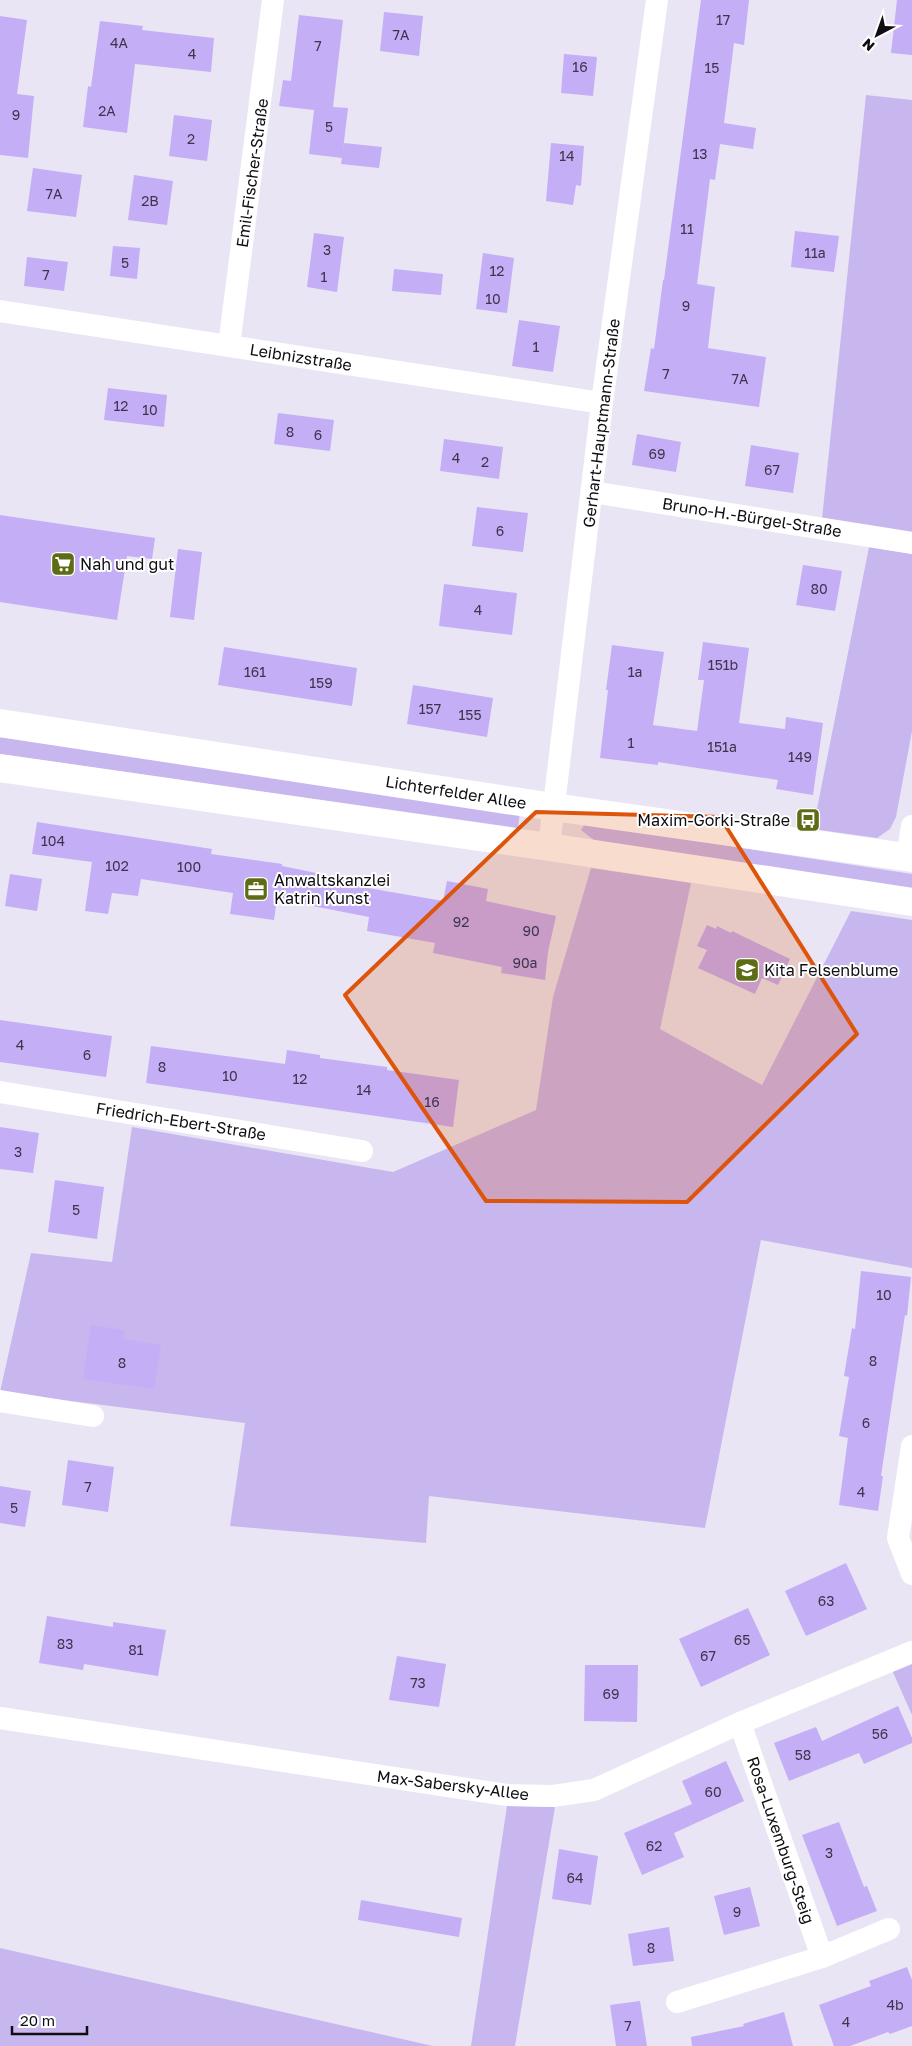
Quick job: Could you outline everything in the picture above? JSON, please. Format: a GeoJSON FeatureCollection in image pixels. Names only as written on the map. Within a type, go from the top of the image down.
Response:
{"type":"FeatureCollection","features":[{"type":"Feature","properties":{"kind":"main road","name":"Lichterfelder Allee"},"geometry":{"type":"LineString","coordinates":[[0,723],[553,807],[910,858]]}},
{"type":"Feature","properties":{"kind":"main road"},"geometry":{"type":"LineString","coordinates":[[0,768],[549,847],[912,902]]}},
{"type":"Feature","properties":{"kind":"street","name":"Emil-Fischer-Straße"},"geometry":{"type":"LineString","coordinates":[[229,346],[263,91],[273,0]]}},
{"type":"Feature","properties":{"kind":"street","name":"Gerhart-Hauptmann-Straße"},"geometry":{"type":"LineString","coordinates":[[549,847],[602,403],[657,0]]}},
{"type":"Feature","properties":{"kind":"street","name":"Leibnizstraße"},"geometry":{"type":"LineString","coordinates":[[0,310],[602,403]]}},
{"type":"Feature","properties":{"kind":"street","name":"Bruno-H.-Bürgel-Straße"},"geometry":{"type":"LineString","coordinates":[[592,492],[912,543]]}},
{"type":"Feature","properties":{"kind":"street"},"geometry":{"type":"LineString","coordinates":[[910,858],[912,826]]}},
{"type":"Feature","properties":{"kind":"street","name":"Friedrich-Ebert-Straße"},"geometry":{"type":"LineString","coordinates":[[0,1092],[362,1150]]}},
{"type":"Feature","properties":{"kind":"street"},"geometry":{"type":"LineString","coordinates":[[0,1401],[93,1416]]}},
{"type":"Feature","properties":{"kind":"street"},"geometry":{"type":"LineString","coordinates":[[912,1446],[898,1538],[912,1574]]}},
{"type":"Feature","properties":{"kind":"street","name":"Max-Sabersky-Allee"},"geometry":{"type":"LineString","coordinates":[[0,1718],[507,1795],[553,1796],[594,1790],[740,1723],[912,1652]]}},
{"type":"Feature","properties":{"kind":"street","name":"Rosa-Luxemburg-Steig"},"geometry":{"type":"LineString","coordinates":[[740,1723],[822,1957]]}},
{"type":"Feature","properties":{"kind":"street"},"geometry":{"type":"LineString","coordinates":[[678,2002],[822,1957],[890,1929]]}},
{"type":"Feature","properties":{"kind":"highlighted area"},"geometry":{"type":"Polygon","coordinates":[[[536,812],[720,817],[857,1034],[687,1202],[486,1201],[345,995],[536,812]]]}},
{"type":"Feature","properties":{"kind":"shaded area"},"geometry":{"type":"Polygon","coordinates":[[[866,95],[912,100],[912,535],[822,519],[866,95]]]}},
{"type":"Feature","properties":{"kind":"shaded area"},"geometry":{"type":"Polygon","coordinates":[[[869,547],[912,554],[912,731],[896,817],[890,829],[877,838],[813,829],[869,547]]]}},
{"type":"Feature","properties":{"kind":"shaded area"},"geometry":{"type":"Polygon","coordinates":[[[0,737],[520,812],[518,828],[0,754],[0,737]]]}},
{"type":"Feature","properties":{"kind":"shaded area"},"geometry":{"type":"Polygon","coordinates":[[[585,824],[912,874],[912,892],[599,844],[581,830],[585,824]]]}},
{"type":"Feature","properties":{"kind":"shaded area"},"geometry":{"type":"Polygon","coordinates":[[[591,868],[691,883],[660,1029],[762,1085],[851,911],[912,920],[912,1268],[761,1240],[705,1528],[429,1496],[426,1543],[230,1526],[245,1423],[0,1392],[31,1253],[112,1262],[132,1127],[393,1172],[536,1110],[553,997],[591,868]]]}},
{"type":"Feature","properties":{"kind":"shaded area"},"geometry":{"type":"Polygon","coordinates":[[[912,1659],[912,1715],[891,1668],[912,1659]]]}},
{"type":"Feature","properties":{"kind":"shaded area"},"geometry":{"type":"Polygon","coordinates":[[[507,1806],[555,1807],[515,2046],[471,2046],[507,1806]]]}},
{"type":"Feature","properties":{"kind":"shaded area"},"geometry":{"type":"Polygon","coordinates":[[[0,1948],[433,2046],[0,2046],[0,1948]]]}},
{"type":"Feature","properties":{"kind":"building"},"geometry":{"type":"Polygon","coordinates":[[[701,0],[749,0],[744,45],[734,43],[724,123],[756,128],[753,149],[720,144],[715,180],[710,179],[697,284],[715,287],[708,348],[766,357],[759,407],[644,391],[651,348],[654,349],[701,0]]]}},
{"type":"Feature","properties":{"kind":"building"},"geometry":{"type":"Polygon","coordinates":[[[897,0],[912,0],[912,55],[891,53],[897,0]]]}},
{"type":"Feature","properties":{"kind":"building"},"geometry":{"type":"Polygon","coordinates":[[[384,12],[423,16],[419,56],[380,51],[384,12]]]}},
{"type":"Feature","properties":{"kind":"building"},"geometry":{"type":"Polygon","coordinates":[[[299,15],[343,20],[333,107],[348,108],[342,158],[309,154],[314,110],[279,106],[283,80],[291,81],[299,15]]]}},
{"type":"Feature","properties":{"kind":"building"},"geometry":{"type":"Polygon","coordinates":[[[0,16],[27,20],[17,94],[34,96],[28,158],[0,155],[0,16]]]}},
{"type":"Feature","properties":{"kind":"building"},"geometry":{"type":"Polygon","coordinates":[[[100,21],[143,26],[142,30],[214,38],[211,72],[135,64],[127,133],[83,127],[88,86],[91,87],[100,21]]]}},
{"type":"Feature","properties":{"kind":"building"},"geometry":{"type":"Polygon","coordinates":[[[564,54],[597,57],[593,96],[561,93],[564,54]]]}},
{"type":"Feature","properties":{"kind":"building"},"geometry":{"type":"Polygon","coordinates":[[[174,115],[212,120],[207,161],[169,156],[174,115]]]}},
{"type":"Feature","properties":{"kind":"building"},"geometry":{"type":"Polygon","coordinates":[[[344,143],[382,147],[379,168],[341,164],[344,143]]]}},
{"type":"Feature","properties":{"kind":"building"},"geometry":{"type":"Polygon","coordinates":[[[551,143],[584,146],[581,186],[576,185],[573,205],[546,201],[551,143]]]}},
{"type":"Feature","properties":{"kind":"building"},"geometry":{"type":"Polygon","coordinates":[[[33,168],[82,175],[76,217],[27,211],[33,168]]]}},
{"type":"Feature","properties":{"kind":"building"},"geometry":{"type":"Polygon","coordinates":[[[134,175],[173,181],[167,225],[128,220],[134,175]]]}},
{"type":"Feature","properties":{"kind":"building"},"geometry":{"type":"Polygon","coordinates":[[[795,231],[839,236],[834,272],[791,267],[795,231]]]}},
{"type":"Feature","properties":{"kind":"building"},"geometry":{"type":"Polygon","coordinates":[[[314,233],[344,237],[337,292],[307,287],[314,233]]]}},
{"type":"Feature","properties":{"kind":"building"},"geometry":{"type":"Polygon","coordinates":[[[113,246],[140,248],[137,279],[110,276],[113,246]]]}},
{"type":"Feature","properties":{"kind":"building"},"geometry":{"type":"Polygon","coordinates":[[[483,253],[514,258],[507,313],[476,309],[483,253]]]}},
{"type":"Feature","properties":{"kind":"building"},"geometry":{"type":"Polygon","coordinates":[[[27,257],[68,262],[64,291],[24,286],[27,257]]]}},
{"type":"Feature","properties":{"kind":"building"},"geometry":{"type":"Polygon","coordinates":[[[394,269],[443,274],[441,295],[392,291],[394,269]]]}},
{"type":"Feature","properties":{"kind":"building"},"geometry":{"type":"Polygon","coordinates":[[[519,320],[560,326],[553,372],[512,366],[519,320]]]}},
{"type":"Feature","properties":{"kind":"building"},"geometry":{"type":"Polygon","coordinates":[[[108,388],[167,395],[164,427],[104,420],[108,388]]]}},
{"type":"Feature","properties":{"kind":"building"},"geometry":{"type":"Polygon","coordinates":[[[278,413],[334,420],[330,451],[274,444],[278,413]]]}},
{"type":"Feature","properties":{"kind":"building"},"geometry":{"type":"Polygon","coordinates":[[[637,434],[681,442],[676,472],[632,465],[637,434]]]}},
{"type":"Feature","properties":{"kind":"building"},"geometry":{"type":"Polygon","coordinates":[[[444,439],[503,447],[499,479],[440,471],[444,439]]]}},
{"type":"Feature","properties":{"kind":"building"},"geometry":{"type":"Polygon","coordinates":[[[751,445],[799,453],[793,493],[745,486],[751,445]]]}},
{"type":"Feature","properties":{"kind":"building"},"geometry":{"type":"Polygon","coordinates":[[[477,507],[528,513],[523,552],[472,546],[477,507]]]}},
{"type":"Feature","properties":{"kind":"building","name":"Nah und gut"},"geometry":{"type":"Polygon","coordinates":[[[0,515],[155,538],[152,559],[127,556],[117,620],[0,602],[0,515]]]}},
{"type":"Feature","properties":{"kind":"building"},"geometry":{"type":"Polygon","coordinates":[[[178,549],[202,552],[194,620],[170,617],[178,549]]]}},
{"type":"Feature","properties":{"kind":"building"},"geometry":{"type":"Polygon","coordinates":[[[803,565],[842,571],[835,611],[796,605],[803,565]]]}},
{"type":"Feature","properties":{"kind":"building"},"geometry":{"type":"Polygon","coordinates":[[[444,584],[517,593],[512,635],[439,626],[444,584]]]}},
{"type":"Feature","properties":{"kind":"building"},"geometry":{"type":"Polygon","coordinates":[[[703,642],[749,648],[739,723],[785,729],[786,717],[823,723],[813,795],[776,789],[778,780],[658,762],[658,765],[600,758],[612,645],[664,652],[653,725],[697,731],[704,680],[698,680],[703,642]]]}},
{"type":"Feature","properties":{"kind":"building"},"geometry":{"type":"Polygon","coordinates":[[[224,647],[357,668],[352,706],[218,685],[224,647]]]}},
{"type":"Feature","properties":{"kind":"building"},"geometry":{"type":"Polygon","coordinates":[[[413,685],[493,698],[487,737],[407,724],[413,685]]]}},
{"type":"Feature","properties":{"kind":"building"},"geometry":{"type":"Polygon","coordinates":[[[37,822],[212,849],[211,854],[282,864],[282,866],[346,879],[345,884],[443,901],[447,881],[488,889],[486,901],[556,916],[548,952],[545,980],[501,973],[502,967],[433,953],[435,943],[367,931],[369,917],[277,899],[274,920],[230,914],[233,893],[141,879],[138,896],[112,893],[108,914],[85,911],[92,862],[32,854],[37,822]]]}},
{"type":"Feature","properties":{"kind":"building"},"geometry":{"type":"Polygon","coordinates":[[[10,874],[42,879],[37,911],[5,906],[10,874]]]}},
{"type":"Feature","properties":{"kind":"building"},"geometry":{"type":"Polygon","coordinates":[[[707,925],[716,929],[717,926],[731,933],[732,931],[790,959],[778,985],[762,978],[755,994],[698,968],[707,950],[697,946],[707,925]]]}},
{"type":"Feature","properties":{"kind":"building"},"geometry":{"type":"Polygon","coordinates":[[[0,1020],[112,1036],[106,1077],[0,1062],[0,1020]]]}},
{"type":"Feature","properties":{"kind":"building"},"geometry":{"type":"Polygon","coordinates":[[[151,1046],[285,1064],[287,1050],[320,1055],[320,1058],[387,1067],[387,1070],[459,1080],[453,1127],[146,1083],[151,1046]]]}},
{"type":"Feature","properties":{"kind":"building"},"geometry":{"type":"Polygon","coordinates":[[[0,1127],[39,1133],[33,1173],[0,1169],[0,1127]]]}},
{"type":"Feature","properties":{"kind":"building"},"geometry":{"type":"Polygon","coordinates":[[[55,1180],[104,1187],[97,1239],[48,1232],[55,1180]]]}},
{"type":"Feature","properties":{"kind":"building"},"geometry":{"type":"Polygon","coordinates":[[[861,1271],[911,1277],[907,1316],[905,1315],[881,1476],[883,1476],[878,1511],[839,1505],[848,1438],[839,1436],[849,1377],[844,1376],[852,1328],[855,1329],[861,1271]]]}},
{"type":"Feature","properties":{"kind":"building"},"geometry":{"type":"Polygon","coordinates":[[[91,1325],[124,1330],[123,1339],[161,1345],[154,1389],[83,1379],[91,1325]]]}},
{"type":"Feature","properties":{"kind":"building"},"geometry":{"type":"Polygon","coordinates":[[[68,1460],[114,1467],[108,1512],[62,1505],[68,1460]]]}},
{"type":"Feature","properties":{"kind":"building"},"geometry":{"type":"Polygon","coordinates":[[[0,1486],[31,1491],[25,1527],[0,1523],[0,1486]]]}},
{"type":"Feature","properties":{"kind":"building"},"geometry":{"type":"Polygon","coordinates":[[[846,1563],[867,1609],[806,1636],[785,1591],[846,1563]]]}},
{"type":"Feature","properties":{"kind":"building"},"geometry":{"type":"Polygon","coordinates":[[[748,1608],[770,1655],[701,1687],[679,1639],[748,1608]]]}},
{"type":"Feature","properties":{"kind":"building"},"geometry":{"type":"Polygon","coordinates":[[[47,1616],[113,1627],[113,1622],[166,1630],[158,1676],[84,1664],[83,1670],[39,1663],[47,1616]]]}},
{"type":"Feature","properties":{"kind":"building"},"geometry":{"type":"Polygon","coordinates":[[[397,1656],[446,1664],[439,1707],[389,1700],[397,1656]]]}},
{"type":"Feature","properties":{"kind":"building"},"geometry":{"type":"Polygon","coordinates":[[[585,1665],[638,1665],[637,1722],[584,1721],[585,1665]]]}},
{"type":"Feature","properties":{"kind":"building"},"geometry":{"type":"Polygon","coordinates":[[[898,1706],[912,1738],[912,1743],[864,1764],[859,1753],[789,1781],[774,1743],[816,1727],[822,1741],[898,1706]]]}},
{"type":"Feature","properties":{"kind":"building"},"geometry":{"type":"Polygon","coordinates":[[[726,1761],[744,1801],[674,1833],[684,1857],[642,1875],[624,1833],[692,1804],[682,1781],[726,1761]]]}},
{"type":"Feature","properties":{"kind":"building"},"geometry":{"type":"Polygon","coordinates":[[[839,1822],[864,1887],[867,1886],[877,1911],[837,1926],[802,1835],[839,1822]]]}},
{"type":"Feature","properties":{"kind":"building"},"geometry":{"type":"Polygon","coordinates":[[[559,1849],[598,1856],[591,1905],[552,1899],[559,1849]]]}},
{"type":"Feature","properties":{"kind":"building"},"geometry":{"type":"Polygon","coordinates":[[[750,1887],[760,1926],[724,1935],[714,1896],[750,1887]]]}},
{"type":"Feature","properties":{"kind":"building"},"geometry":{"type":"Polygon","coordinates":[[[361,1900],[462,1918],[459,1937],[358,1920],[361,1900]]]}},
{"type":"Feature","properties":{"kind":"building"},"geometry":{"type":"Polygon","coordinates":[[[669,1927],[674,1961],[633,1966],[628,1934],[669,1927]]]}},
{"type":"Feature","properties":{"kind":"building"},"geometry":{"type":"Polygon","coordinates":[[[907,1967],[912,1980],[912,2026],[890,2034],[888,2032],[850,2046],[834,2046],[819,2005],[871,1986],[869,1981],[907,1967]]]}},
{"type":"Feature","properties":{"kind":"building"},"geometry":{"type":"Polygon","coordinates":[[[640,2001],[647,2046],[616,2046],[610,2005],[640,2001]]]}},
{"type":"Feature","properties":{"kind":"building"},"geometry":{"type":"Polygon","coordinates":[[[784,2012],[793,2046],[692,2046],[691,2037],[744,2026],[743,2024],[784,2012]]]}},
{"type":"Feature","properties":{"kind":"place","name":"Nah und gut"},"geometry":{"type":"Point","coordinates":[63,564]}},
{"type":"Feature","properties":{"kind":"place","name":"Maxim-Gorki-Straße"},"geometry":{"type":"Point","coordinates":[808,820]}},
{"type":"Feature","properties":{"kind":"place","name":"Anwaltskanzlei Katrin Kunst"},"geometry":{"type":"Point","coordinates":[256,889]}},
{"type":"Feature","properties":{"kind":"place","name":"Kita Felsenblume"},"geometry":{"type":"Point","coordinates":[747,970]}}]}
